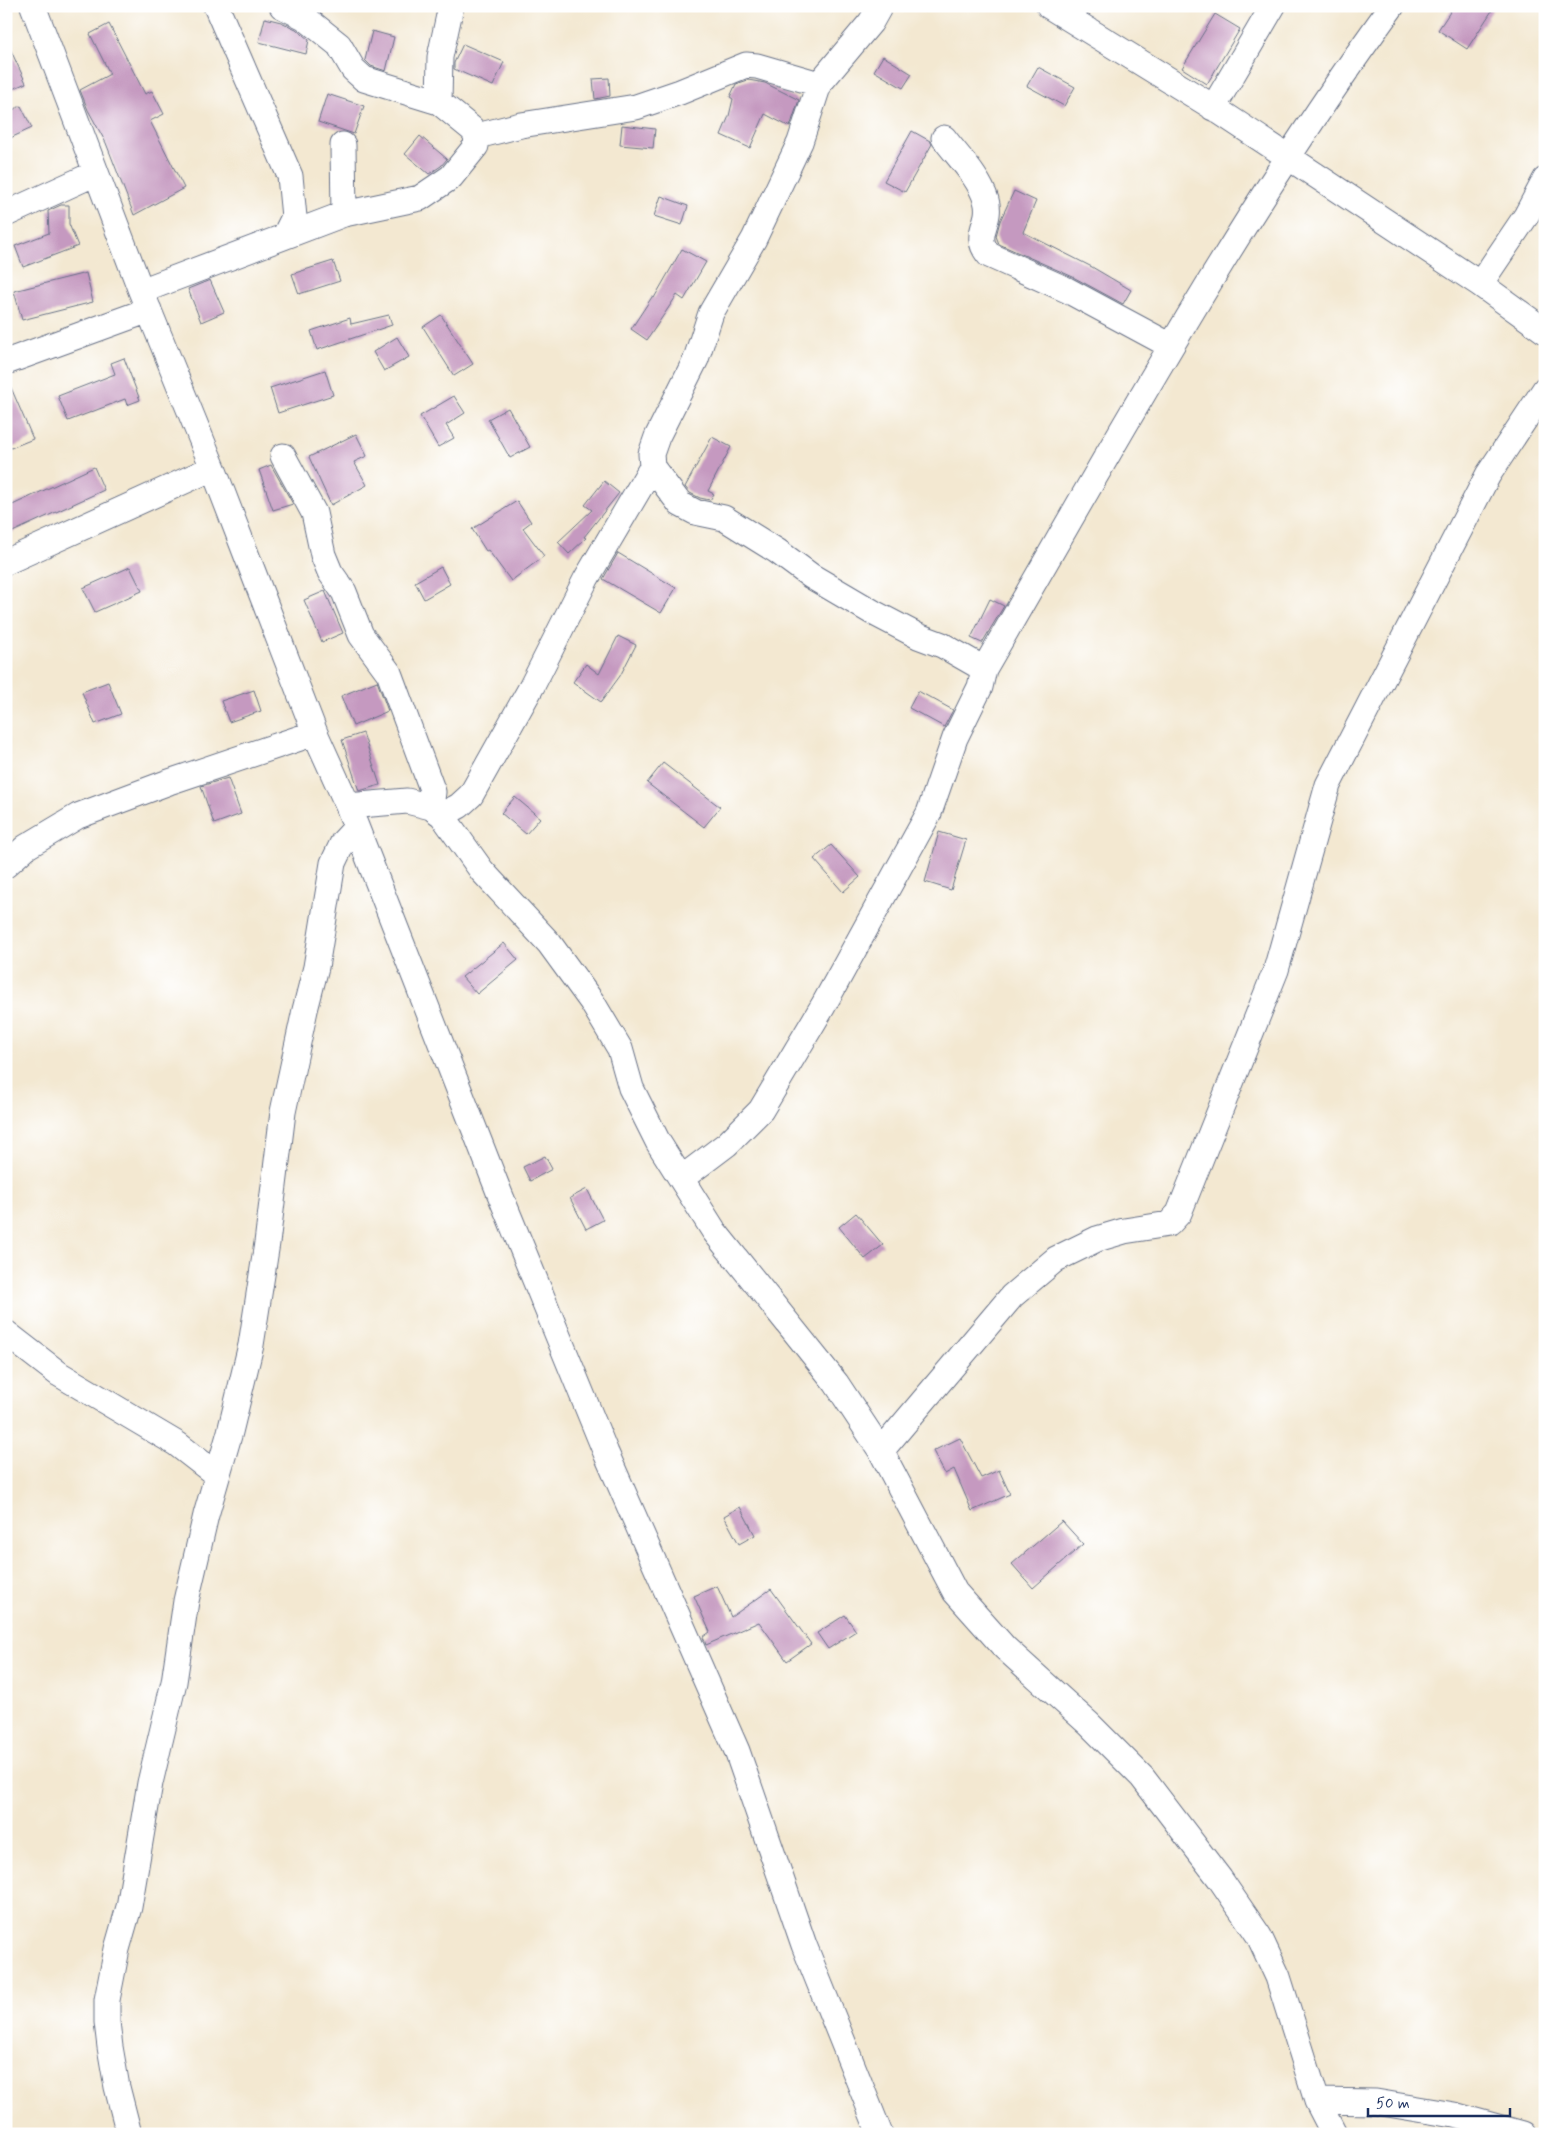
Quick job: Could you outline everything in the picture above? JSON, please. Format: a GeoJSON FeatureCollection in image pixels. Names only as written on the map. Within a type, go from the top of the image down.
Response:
{"type":"FeatureCollection","features":[{"type":"Feature","properties":{"kind":"street"},"geometry":{"type":"LineString","coordinates":[[33,6],[145,300],[213,468],[315,733],[352,817],[499,1192],[602,1444],[737,1751],[804,1945],[880,2134]]}},
{"type":"Feature","properties":{"kind":"street"},"geometry":{"type":"LineString","coordinates":[[216,6],[290,176],[294,217],[285,235]]}},
{"type":"Feature","properties":{"kind":"street"},"geometry":{"type":"LineString","coordinates":[[6,362],[285,235],[344,214],[420,198],[451,178],[476,146],[477,136],[472,129],[439,102],[364,79],[353,69],[339,45],[304,18],[282,6]]}},
{"type":"Feature","properties":{"kind":"street"},"geometry":{"type":"LineString","coordinates":[[439,102],[440,57],[451,6]]}},
{"type":"Feature","properties":{"kind":"street"},"geometry":{"type":"LineString","coordinates":[[880,6],[871,22],[819,84],[800,142],[754,239],[711,313],[696,359],[657,436],[651,454],[652,467],[680,504],[695,512],[724,518],[778,551],[811,576],[874,613],[918,636],[942,645],[984,669]]}},
{"type":"Feature","properties":{"kind":"street"},"geometry":{"type":"LineString","coordinates":[[1050,6],[1214,108],[1480,284],[1545,331]]}},
{"type":"Feature","properties":{"kind":"street"},"geometry":{"type":"LineString","coordinates":[[1214,108],[1273,6]]}},
{"type":"Feature","properties":{"kind":"street"},"geometry":{"type":"LineString","coordinates":[[682,1178],[727,1144],[761,1110],[823,1006],[929,813],[955,738],[980,687],[984,669],[1171,346],[1288,158],[1350,64],[1392,6]]}},
{"type":"Feature","properties":{"kind":"street"},"geometry":{"type":"LineString","coordinates":[[477,136],[521,124],[636,107],[680,92],[746,65],[757,66],[819,84]]}},
{"type":"Feature","properties":{"kind":"street"},"geometry":{"type":"LineString","coordinates":[[944,138],[976,180],[986,200],[987,212],[980,240],[982,247],[989,255],[1067,290],[1171,346]]}},
{"type":"Feature","properties":{"kind":"street"},"geometry":{"type":"LineString","coordinates":[[343,145],[344,214]]}},
{"type":"Feature","properties":{"kind":"street"},"geometry":{"type":"LineString","coordinates":[[6,214],[96,173]]}},
{"type":"Feature","properties":{"kind":"street"},"geometry":{"type":"LineString","coordinates":[[1480,284],[1526,216],[1545,180]]}},
{"type":"Feature","properties":{"kind":"street"},"geometry":{"type":"LineString","coordinates":[[881,1451],[1012,1296],[1056,1259],[1097,1239],[1124,1231],[1169,1224],[1179,1213],[1276,970],[1328,785],[1488,475],[1545,389]]}},
{"type":"Feature","properties":{"kind":"street"},"geometry":{"type":"LineString","coordinates":[[283,456],[314,513],[323,555],[330,572],[344,592],[361,635],[389,673],[433,792],[436,811],[482,871],[549,943],[592,1002],[620,1049],[631,1088],[654,1135],[714,1231],[836,1383],[881,1451],[955,1592],[1005,1648],[1089,1724],[1142,1777],[1220,1879],[1259,1936],[1278,1977],[1317,2101],[1334,2134]]}},
{"type":"Feature","properties":{"kind":"street"},"geometry":{"type":"LineString","coordinates":[[352,817],[407,800],[436,811],[459,806],[471,795],[532,686],[586,579],[652,467]]}},
{"type":"Feature","properties":{"kind":"street"},"geometry":{"type":"LineString","coordinates":[[6,562],[213,468]]}},
{"type":"Feature","properties":{"kind":"street"},"geometry":{"type":"LineString","coordinates":[[6,866],[26,847],[78,816],[169,782],[315,733]]}},
{"type":"Feature","properties":{"kind":"street"},"geometry":{"type":"LineString","coordinates":[[129,2134],[117,2087],[110,2047],[107,2000],[117,1950],[129,1908],[150,1782],[174,1682],[186,1601],[216,1475],[230,1432],[251,1345],[267,1243],[283,1112],[316,967],[333,863],[352,817]]}},
{"type":"Feature","properties":{"kind":"street"},"geometry":{"type":"LineString","coordinates":[[6,1333],[59,1374],[177,1444],[216,1475]]}},
{"type":"Feature","properties":{"kind":"street"},"geometry":{"type":"LineString","coordinates":[[1317,2101],[1386,2104],[1454,2115],[1522,2134]]}},
{"type":"Feature","properties":{"kind":"building"},"geometry":{"type":"Polygon","coordinates":[[[1454,6],[1495,6],[1467,49],[1438,30],[1454,6]]]}},
{"type":"Feature","properties":{"kind":"building"},"geometry":{"type":"Polygon","coordinates":[[[1215,14],[1240,29],[1207,84],[1182,68],[1215,14]]]}},
{"type":"Feature","properties":{"kind":"building"},"geometry":{"type":"Polygon","coordinates":[[[265,18],[281,22],[296,29],[309,40],[306,54],[259,42],[265,18]]]}},
{"type":"Feature","properties":{"kind":"building"},"geometry":{"type":"Polygon","coordinates":[[[109,24],[145,94],[152,91],[164,114],[150,121],[184,188],[134,215],[106,143],[88,110],[80,90],[110,74],[90,34],[109,24]]]}},
{"type":"Feature","properties":{"kind":"building"},"geometry":{"type":"Polygon","coordinates":[[[372,31],[394,37],[386,71],[371,66],[365,60],[372,31]]]}},
{"type":"Feature","properties":{"kind":"building"},"geometry":{"type":"Polygon","coordinates":[[[6,40],[26,83],[8,91],[6,73],[6,40]]]}},
{"type":"Feature","properties":{"kind":"building"},"geometry":{"type":"Polygon","coordinates":[[[463,44],[504,62],[493,86],[454,69],[454,63],[463,44]]]}},
{"type":"Feature","properties":{"kind":"building"},"geometry":{"type":"Polygon","coordinates":[[[883,56],[912,74],[903,88],[874,71],[883,56]]]}},
{"type":"Feature","properties":{"kind":"building"},"geometry":{"type":"Polygon","coordinates":[[[1038,67],[1075,87],[1064,106],[1027,86],[1038,67]]]}},
{"type":"Feature","properties":{"kind":"building"},"geometry":{"type":"Polygon","coordinates":[[[609,78],[610,96],[595,99],[593,79],[609,78]]]}},
{"type":"Feature","properties":{"kind":"building"},"geometry":{"type":"Polygon","coordinates":[[[748,80],[765,83],[799,100],[790,127],[765,114],[750,148],[721,135],[729,116],[733,99],[730,97],[736,84],[748,80]]]}},
{"type":"Feature","properties":{"kind":"building"},"geometry":{"type":"Polygon","coordinates":[[[327,94],[364,106],[354,134],[318,122],[327,94]]]}},
{"type":"Feature","properties":{"kind":"building"},"geometry":{"type":"Polygon","coordinates":[[[21,106],[32,128],[6,140],[6,113],[21,106]]]}},
{"type":"Feature","properties":{"kind":"building"},"geometry":{"type":"Polygon","coordinates":[[[622,125],[655,129],[653,148],[620,145],[622,125]]]}},
{"type":"Feature","properties":{"kind":"building"},"geometry":{"type":"Polygon","coordinates":[[[912,131],[932,144],[905,192],[884,181],[912,131]]]}},
{"type":"Feature","properties":{"kind":"building"},"geometry":{"type":"Polygon","coordinates":[[[420,136],[447,159],[441,166],[429,174],[405,154],[420,136]]]}},
{"type":"Feature","properties":{"kind":"building"},"geometry":{"type":"Polygon","coordinates":[[[1014,191],[1036,201],[1023,232],[1092,267],[1131,290],[1123,304],[1073,277],[999,244],[996,236],[1000,221],[1014,191]]]}},
{"type":"Feature","properties":{"kind":"building"},"geometry":{"type":"Polygon","coordinates":[[[661,196],[688,206],[682,225],[654,216],[661,196]]]}},
{"type":"Feature","properties":{"kind":"building"},"geometry":{"type":"Polygon","coordinates":[[[61,205],[69,205],[69,224],[78,246],[23,267],[15,246],[49,233],[48,211],[61,205]]]}},
{"type":"Feature","properties":{"kind":"building"},"geometry":{"type":"Polygon","coordinates":[[[682,249],[706,262],[684,300],[677,295],[647,340],[631,329],[652,297],[654,298],[682,249]]]}},
{"type":"Feature","properties":{"kind":"building"},"geometry":{"type":"Polygon","coordinates":[[[333,261],[340,281],[299,294],[292,274],[333,261]]]}},
{"type":"Feature","properties":{"kind":"building"},"geometry":{"type":"Polygon","coordinates":[[[86,273],[93,302],[22,320],[14,291],[86,273]]]}},
{"type":"Feature","properties":{"kind":"building"},"geometry":{"type":"Polygon","coordinates":[[[210,280],[224,312],[201,322],[188,289],[210,280]]]}},
{"type":"Feature","properties":{"kind":"building"},"geometry":{"type":"Polygon","coordinates":[[[389,315],[392,325],[317,350],[311,331],[350,318],[351,324],[389,315]]]}},
{"type":"Feature","properties":{"kind":"building"},"geometry":{"type":"Polygon","coordinates":[[[441,315],[473,364],[454,376],[423,327],[441,315]]]}},
{"type":"Feature","properties":{"kind":"building"},"geometry":{"type":"Polygon","coordinates":[[[397,337],[409,357],[384,371],[373,352],[397,337]]]}},
{"type":"Feature","properties":{"kind":"building"},"geometry":{"type":"Polygon","coordinates":[[[124,358],[140,400],[127,405],[125,399],[68,421],[58,396],[115,374],[111,363],[124,358]]]}},
{"type":"Feature","properties":{"kind":"building"},"geometry":{"type":"Polygon","coordinates":[[[325,370],[333,395],[278,413],[270,388],[325,370]]]}},
{"type":"Feature","properties":{"kind":"building"},"geometry":{"type":"Polygon","coordinates":[[[6,376],[33,439],[6,450],[6,376]]]}},
{"type":"Feature","properties":{"kind":"building"},"geometry":{"type":"Polygon","coordinates":[[[454,396],[465,413],[446,425],[454,438],[438,447],[420,416],[454,396]]]}},
{"type":"Feature","properties":{"kind":"building"},"geometry":{"type":"Polygon","coordinates":[[[508,408],[530,447],[510,458],[488,419],[508,408]]]}},
{"type":"Feature","properties":{"kind":"building"},"geometry":{"type":"Polygon","coordinates":[[[356,434],[367,456],[354,462],[367,485],[331,505],[309,457],[356,434]]]}},
{"type":"Feature","properties":{"kind":"building"},"geometry":{"type":"Polygon","coordinates":[[[712,437],[731,447],[708,491],[714,494],[710,500],[690,493],[685,487],[712,437]]]}},
{"type":"Feature","properties":{"kind":"building"},"geometry":{"type":"Polygon","coordinates":[[[271,465],[293,504],[273,510],[259,470],[271,465]]]}},
{"type":"Feature","properties":{"kind":"building"},"geometry":{"type":"Polygon","coordinates":[[[94,467],[104,490],[6,535],[6,508],[94,467]]]}},
{"type":"Feature","properties":{"kind":"building"},"geometry":{"type":"Polygon","coordinates":[[[604,481],[619,493],[584,537],[586,538],[569,554],[558,542],[592,510],[585,505],[604,481]]]}},
{"type":"Feature","properties":{"kind":"building"},"geometry":{"type":"Polygon","coordinates":[[[517,501],[531,522],[523,528],[544,556],[511,581],[488,550],[486,551],[472,529],[517,501]]]}},
{"type":"Feature","properties":{"kind":"building"},"geometry":{"type":"Polygon","coordinates":[[[618,553],[676,588],[661,613],[603,579],[618,553]]]}},
{"type":"Feature","properties":{"kind":"building"},"geometry":{"type":"Polygon","coordinates":[[[130,567],[142,591],[95,612],[83,588],[130,567]]]}},
{"type":"Feature","properties":{"kind":"building"},"geometry":{"type":"Polygon","coordinates":[[[441,567],[450,584],[424,599],[415,582],[441,567]]]}},
{"type":"Feature","properties":{"kind":"building"},"geometry":{"type":"Polygon","coordinates":[[[325,591],[343,633],[322,642],[304,600],[325,591]]]}},
{"type":"Feature","properties":{"kind":"building"},"geometry":{"type":"Polygon","coordinates":[[[990,599],[1004,606],[982,643],[971,638],[990,599]]]}},
{"type":"Feature","properties":{"kind":"building"},"geometry":{"type":"Polygon","coordinates":[[[618,636],[636,645],[620,676],[601,702],[573,682],[586,664],[599,674],[618,636]]]}},
{"type":"Feature","properties":{"kind":"building"},"geometry":{"type":"Polygon","coordinates":[[[377,681],[388,711],[353,726],[341,696],[377,681]]]}},
{"type":"Feature","properties":{"kind":"building"},"geometry":{"type":"Polygon","coordinates":[[[108,682],[121,714],[95,724],[82,692],[108,682]]]}},
{"type":"Feature","properties":{"kind":"building"},"geometry":{"type":"Polygon","coordinates":[[[254,690],[261,711],[229,722],[221,701],[254,690]]]}},
{"type":"Feature","properties":{"kind":"building"},"geometry":{"type":"Polygon","coordinates":[[[918,691],[953,710],[944,727],[909,708],[918,691]]]}},
{"type":"Feature","properties":{"kind":"building"},"geometry":{"type":"Polygon","coordinates":[[[363,733],[380,785],[359,791],[342,740],[363,733]]]}},
{"type":"Feature","properties":{"kind":"building"},"geometry":{"type":"Polygon","coordinates":[[[663,763],[720,807],[704,827],[647,783],[663,763]]]}},
{"type":"Feature","properties":{"kind":"building"},"geometry":{"type":"Polygon","coordinates":[[[228,778],[241,814],[214,824],[201,786],[228,778]]]}},
{"type":"Feature","properties":{"kind":"building"},"geometry":{"type":"Polygon","coordinates":[[[515,797],[540,818],[526,834],[501,813],[515,797]]]}},
{"type":"Feature","properties":{"kind":"building"},"geometry":{"type":"Polygon","coordinates":[[[939,832],[966,840],[951,890],[925,882],[939,832]]]}},
{"type":"Feature","properties":{"kind":"building"},"geometry":{"type":"Polygon","coordinates":[[[831,845],[860,877],[843,892],[814,859],[831,845]]]}},
{"type":"Feature","properties":{"kind":"building"},"geometry":{"type":"Polygon","coordinates":[[[504,943],[518,960],[477,994],[462,977],[504,943]]]}},
{"type":"Feature","properties":{"kind":"building"},"geometry":{"type":"Polygon","coordinates":[[[545,1156],[552,1169],[530,1181],[523,1167],[545,1156]]]}},
{"type":"Feature","properties":{"kind":"building"},"geometry":{"type":"Polygon","coordinates":[[[587,1189],[603,1220],[586,1229],[570,1198],[587,1189]]]}},
{"type":"Feature","properties":{"kind":"building"},"geometry":{"type":"Polygon","coordinates":[[[856,1213],[883,1245],[865,1259],[839,1227],[856,1213]]]}},
{"type":"Feature","properties":{"kind":"building"},"geometry":{"type":"Polygon","coordinates":[[[960,1438],[981,1478],[999,1470],[1010,1494],[972,1511],[954,1469],[945,1474],[933,1451],[960,1438]]]}},
{"type":"Feature","properties":{"kind":"building"},"geometry":{"type":"Polygon","coordinates":[[[740,1507],[755,1535],[739,1544],[724,1516],[740,1507]]]}},
{"type":"Feature","properties":{"kind":"building"},"geometry":{"type":"Polygon","coordinates":[[[1062,1521],[1083,1544],[1033,1588],[1012,1564],[1062,1521]]]}},
{"type":"Feature","properties":{"kind":"building"},"geometry":{"type":"Polygon","coordinates":[[[717,1586],[731,1617],[771,1589],[811,1644],[787,1661],[759,1622],[706,1645],[703,1637],[710,1632],[694,1596],[717,1586]]]}},
{"type":"Feature","properties":{"kind":"building"},"geometry":{"type":"Polygon","coordinates":[[[845,1615],[856,1631],[828,1649],[817,1633],[845,1615]]]}}]}
